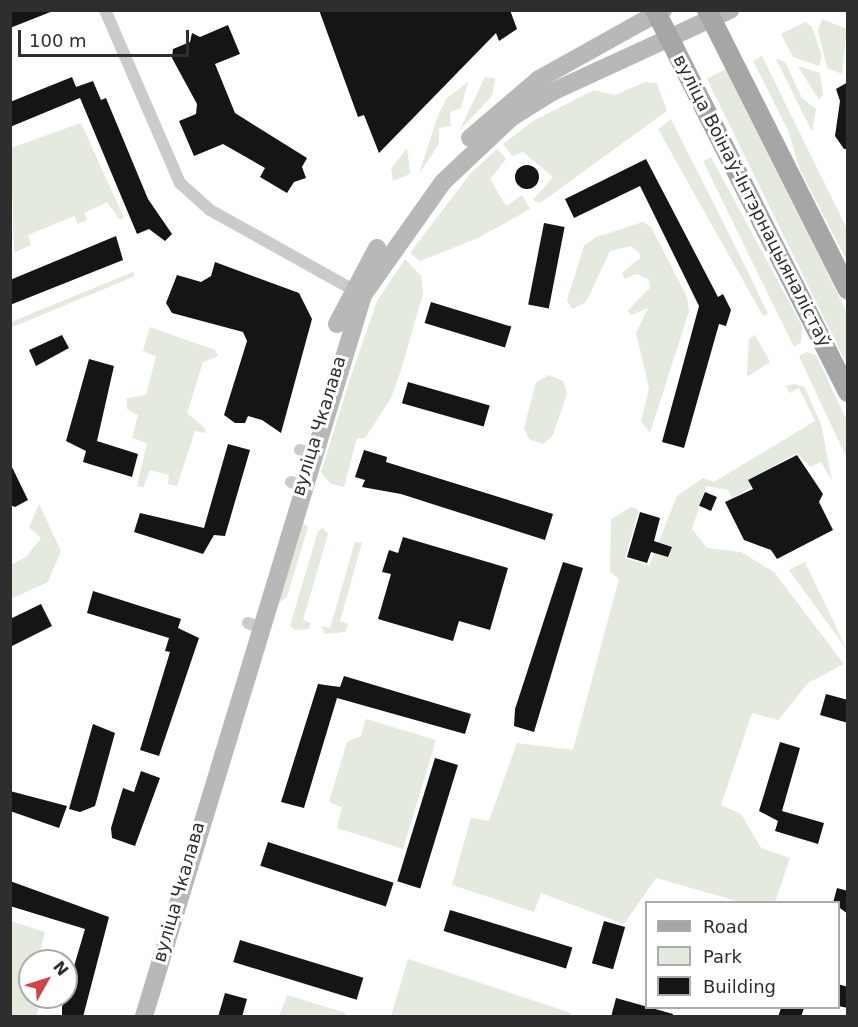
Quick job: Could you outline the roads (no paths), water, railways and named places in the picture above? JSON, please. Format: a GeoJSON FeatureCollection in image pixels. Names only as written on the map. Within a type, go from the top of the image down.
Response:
{"type":"FeatureCollection","features":[{"type":"Feature","properties":{"kind":"main road","name":"вуліца Чкалава"},"geometry":{"type":"LineString","coordinates":[[357,292],[443,182],[512,117],[670,38],[709,15],[730,10]]}},
{"type":"Feature","properties":{"kind":"main road","name":"вуліца Чкалава"},"geometry":{"type":"LineString","coordinates":[[138,1013],[296,483],[357,292],[405,209],[502,107],[539,79],[658,12]]}},
{"type":"Feature","properties":{"kind":"main road","name":"вуліца Воінаў-Інтэрнацыяналістаў"},"geometry":{"type":"LineString","coordinates":[[658,12],[848,392]]}},
{"type":"Feature","properties":{"kind":"main road"},"geometry":{"type":"LineString","coordinates":[[709,15],[848,290]]}},
{"type":"Feature","properties":{"kind":"street"},"geometry":{"type":"LineString","coordinates":[[105,10],[180,183],[210,210],[357,292]]}}]}
